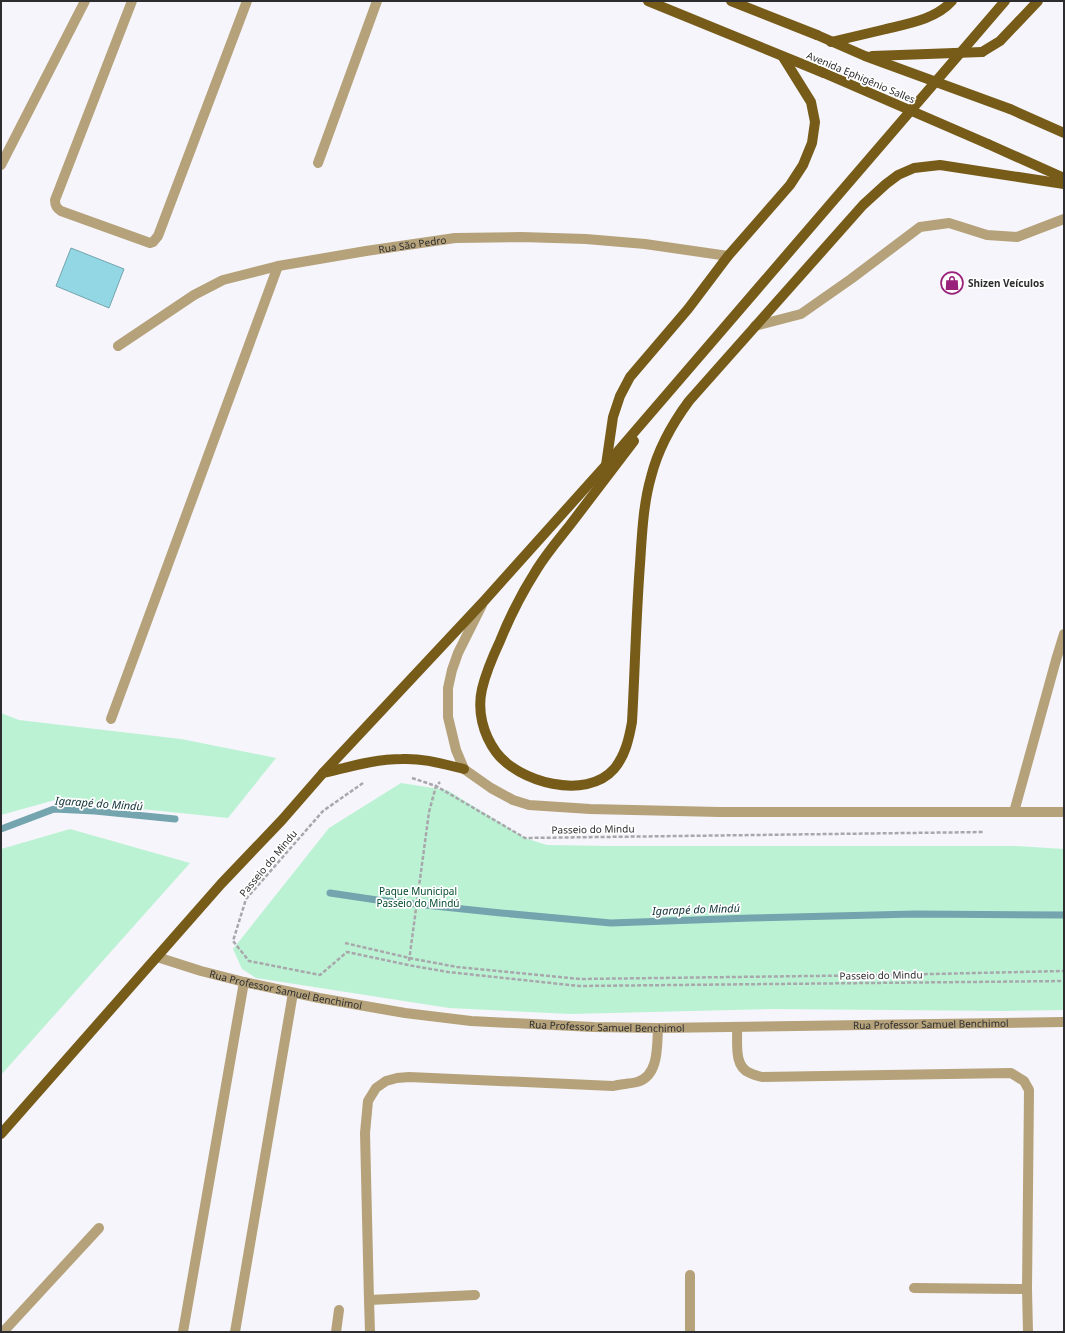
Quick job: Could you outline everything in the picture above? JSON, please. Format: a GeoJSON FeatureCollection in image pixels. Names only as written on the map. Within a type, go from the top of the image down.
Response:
{"type":"FeatureCollection","features":[{"type":"Feature","properties":{"kind":"main road","name":"Avenida Ephigênio Salles"},"geometry":{"type":"LineString","coordinates":[[648,1],[824,73],[1064,178]]}},
{"type":"Feature","properties":{"kind":"main road","name":"Avenida Ephigênio Salles"},"geometry":{"type":"LineString","coordinates":[[731,1],[817,35],[865,56],[1010,109],[1064,133]]}},
{"type":"Feature","properties":{"kind":"main road"},"geometry":{"type":"LineString","coordinates":[[1,1134],[221,884],[485,600],[606,465],[1005,1]]}},
{"type":"Feature","properties":{"kind":"main road"},"geometry":{"type":"LineString","coordinates":[[865,56],[982,52],[1000,41],[1038,1]]}},
{"type":"Feature","properties":{"kind":"main road"},"geometry":{"type":"LineString","coordinates":[[831,42],[905,25],[924,18],[949,5]]}},
{"type":"Feature","properties":{"kind":"main road"},"geometry":{"type":"LineString","coordinates":[[606,465],[613,417],[620,396],[630,377],[688,309],[728,256],[790,185],[803,165],[812,143],[814,122],[811,102],[783,57]]}},
{"type":"Feature","properties":{"kind":"main road"},"geometry":{"type":"LineString","coordinates":[[694,364],[538,568],[508,621],[489,665],[482,689],[480,705],[481,720],[487,737],[496,752],[507,764],[525,775],[544,782],[560,785],[578,786],[590,784],[603,779],[614,769],[622,756],[629,742],[632,722],[644,517],[651,477],[664,442],[676,420],[689,401],[863,205],[898,175],[914,168],[940,165],[1064,184]]}},
{"type":"Feature","properties":{"kind":"main road"},"geometry":{"type":"LineString","coordinates":[[323,773],[378,761],[403,758],[429,760],[464,769]]}},
{"type":"Feature","properties":{"kind":"street"},"geometry":{"type":"LineString","coordinates":[[1,165],[85,1]]}},
{"type":"Feature","properties":{"kind":"street"},"geometry":{"type":"LineString","coordinates":[[132,1],[55,204],[61,211],[150,243],[153,242],[158,236],[246,1]]}},
{"type":"Feature","properties":{"kind":"street"},"geometry":{"type":"LineString","coordinates":[[318,163],[377,1]]}},
{"type":"Feature","properties":{"kind":"street"},"geometry":{"type":"LineString","coordinates":[[756,326],[801,314],[851,279],[920,227],[949,223],[987,235],[1017,237],[1064,219]]}},
{"type":"Feature","properties":{"kind":"street","name":"Rua São Pedro"},"geometry":{"type":"LineString","coordinates":[[118,346],[194,295],[223,280],[278,266],[455,238],[521,237],[601,240],[645,244],[728,256]]}},
{"type":"Feature","properties":{"kind":"street"},"geometry":{"type":"LineString","coordinates":[[112,719],[278,266]]}},
{"type":"Feature","properties":{"kind":"street"},"geometry":{"type":"LineString","coordinates":[[485,600],[458,653],[452,670],[448,688],[448,717],[456,750],[464,769],[491,788],[513,800],[529,805],[590,810],[720,812],[1064,812]]}},
{"type":"Feature","properties":{"kind":"street"},"geometry":{"type":"LineString","coordinates":[[1014,812],[1064,634]]}},
{"type":"Feature","properties":{"kind":"street","name":"Rua Professor Samuel Benchimol"},"geometry":{"type":"LineString","coordinates":[[157,957],[202,971],[293,993],[405,1013],[471,1021],[593,1028],[1064,1022]]}},
{"type":"Feature","properties":{"kind":"street"},"geometry":{"type":"LineString","coordinates":[[183,1332],[244,982]]}},
{"type":"Feature","properties":{"kind":"street"},"geometry":{"type":"LineString","coordinates":[[235,1332],[293,993]]}},
{"type":"Feature","properties":{"kind":"street"},"geometry":{"type":"LineString","coordinates":[[737,1027],[738,1058],[742,1067],[748,1073],[762,1077],[1011,1073],[1024,1081],[1029,1090],[1028,1332]]}},
{"type":"Feature","properties":{"kind":"street"},"geometry":{"type":"LineString","coordinates":[[370,1332],[365,1133],[368,1101],[376,1088],[386,1081],[409,1077],[612,1086],[638,1082],[647,1076],[653,1067],[656,1058],[658,1028]]}},
{"type":"Feature","properties":{"kind":"street"},"geometry":{"type":"LineString","coordinates":[[3,1332],[99,1228]]}},
{"type":"Feature","properties":{"kind":"street"},"geometry":{"type":"LineString","coordinates":[[690,1275],[690,1332]]}},
{"type":"Feature","properties":{"kind":"street"},"geometry":{"type":"LineString","coordinates":[[914,1288],[1027,1289]]}},
{"type":"Feature","properties":{"kind":"street"},"geometry":{"type":"LineString","coordinates":[[369,1300],[475,1295]]}},
{"type":"Feature","properties":{"kind":"street"},"geometry":{"type":"LineString","coordinates":[[336,1332],[339,1310]]}},
{"type":"Feature","properties":{"kind":"path","name":"Passeio do Mindu"},"geometry":{"type":"LineString","coordinates":[[406,776],[436,786],[524,838],[984,832]]}},
{"type":"Feature","properties":{"kind":"path","name":"Passeio do Mindu"},"geometry":{"type":"LineString","coordinates":[[369,781],[362,783],[323,811],[246,899],[233,941],[248,961],[320,975],[347,952],[448,972],[579,986],[1064,981]]}},
{"type":"Feature","properties":{"kind":"path"},"geometry":{"type":"LineString","coordinates":[[408,965],[429,812],[436,786]]}},
{"type":"Feature","properties":{"kind":"path"},"geometry":{"type":"LineString","coordinates":[[345,944],[457,967],[580,979],[1064,971]]}},
{"type":"Feature","properties":{"kind":"green space"},"geometry":{"type":"Polygon","coordinates":[[[1,713],[19,720],[181,739],[276,758],[228,818],[55,800],[1,815],[1,713]]]}},
{"type":"Feature","properties":{"kind":"green space","name":"Paque Municipal Passeio do Mindú"},"geometry":{"type":"Polygon","coordinates":[[[401,783],[447,790],[525,838],[547,845],[1014,846],[1064,849],[1064,1010],[771,1009],[570,1014],[449,1008],[256,978],[242,969],[233,949],[329,828],[401,783]]]}},
{"type":"Feature","properties":{"kind":"green space"},"geometry":{"type":"Polygon","coordinates":[[[70,829],[190,863],[1,1075],[1,849],[70,829]]]}},
{"type":"Feature","properties":{"kind":"water"},"geometry":{"type":"Polygon","coordinates":[[[71,248],[124,269],[109,308],[56,286],[71,248]]]}},
{"type":"Feature","properties":{"kind":"waterway","name":"Igarapé do Mindú"},"geometry":{"type":"LineString","coordinates":[[1,829],[54,809],[95,811],[175,819]]}},
{"type":"Feature","properties":{"kind":"waterway","name":"Igarapé do Mindú"},"geometry":{"type":"LineString","coordinates":[[330,893],[377,900],[611,923],[915,914],[1064,915]]}},
{"type":"Feature","properties":{"kind":"place","name":"Shizen Veículos"},"geometry":{"type":"Point","coordinates":[952,283]}}]}
